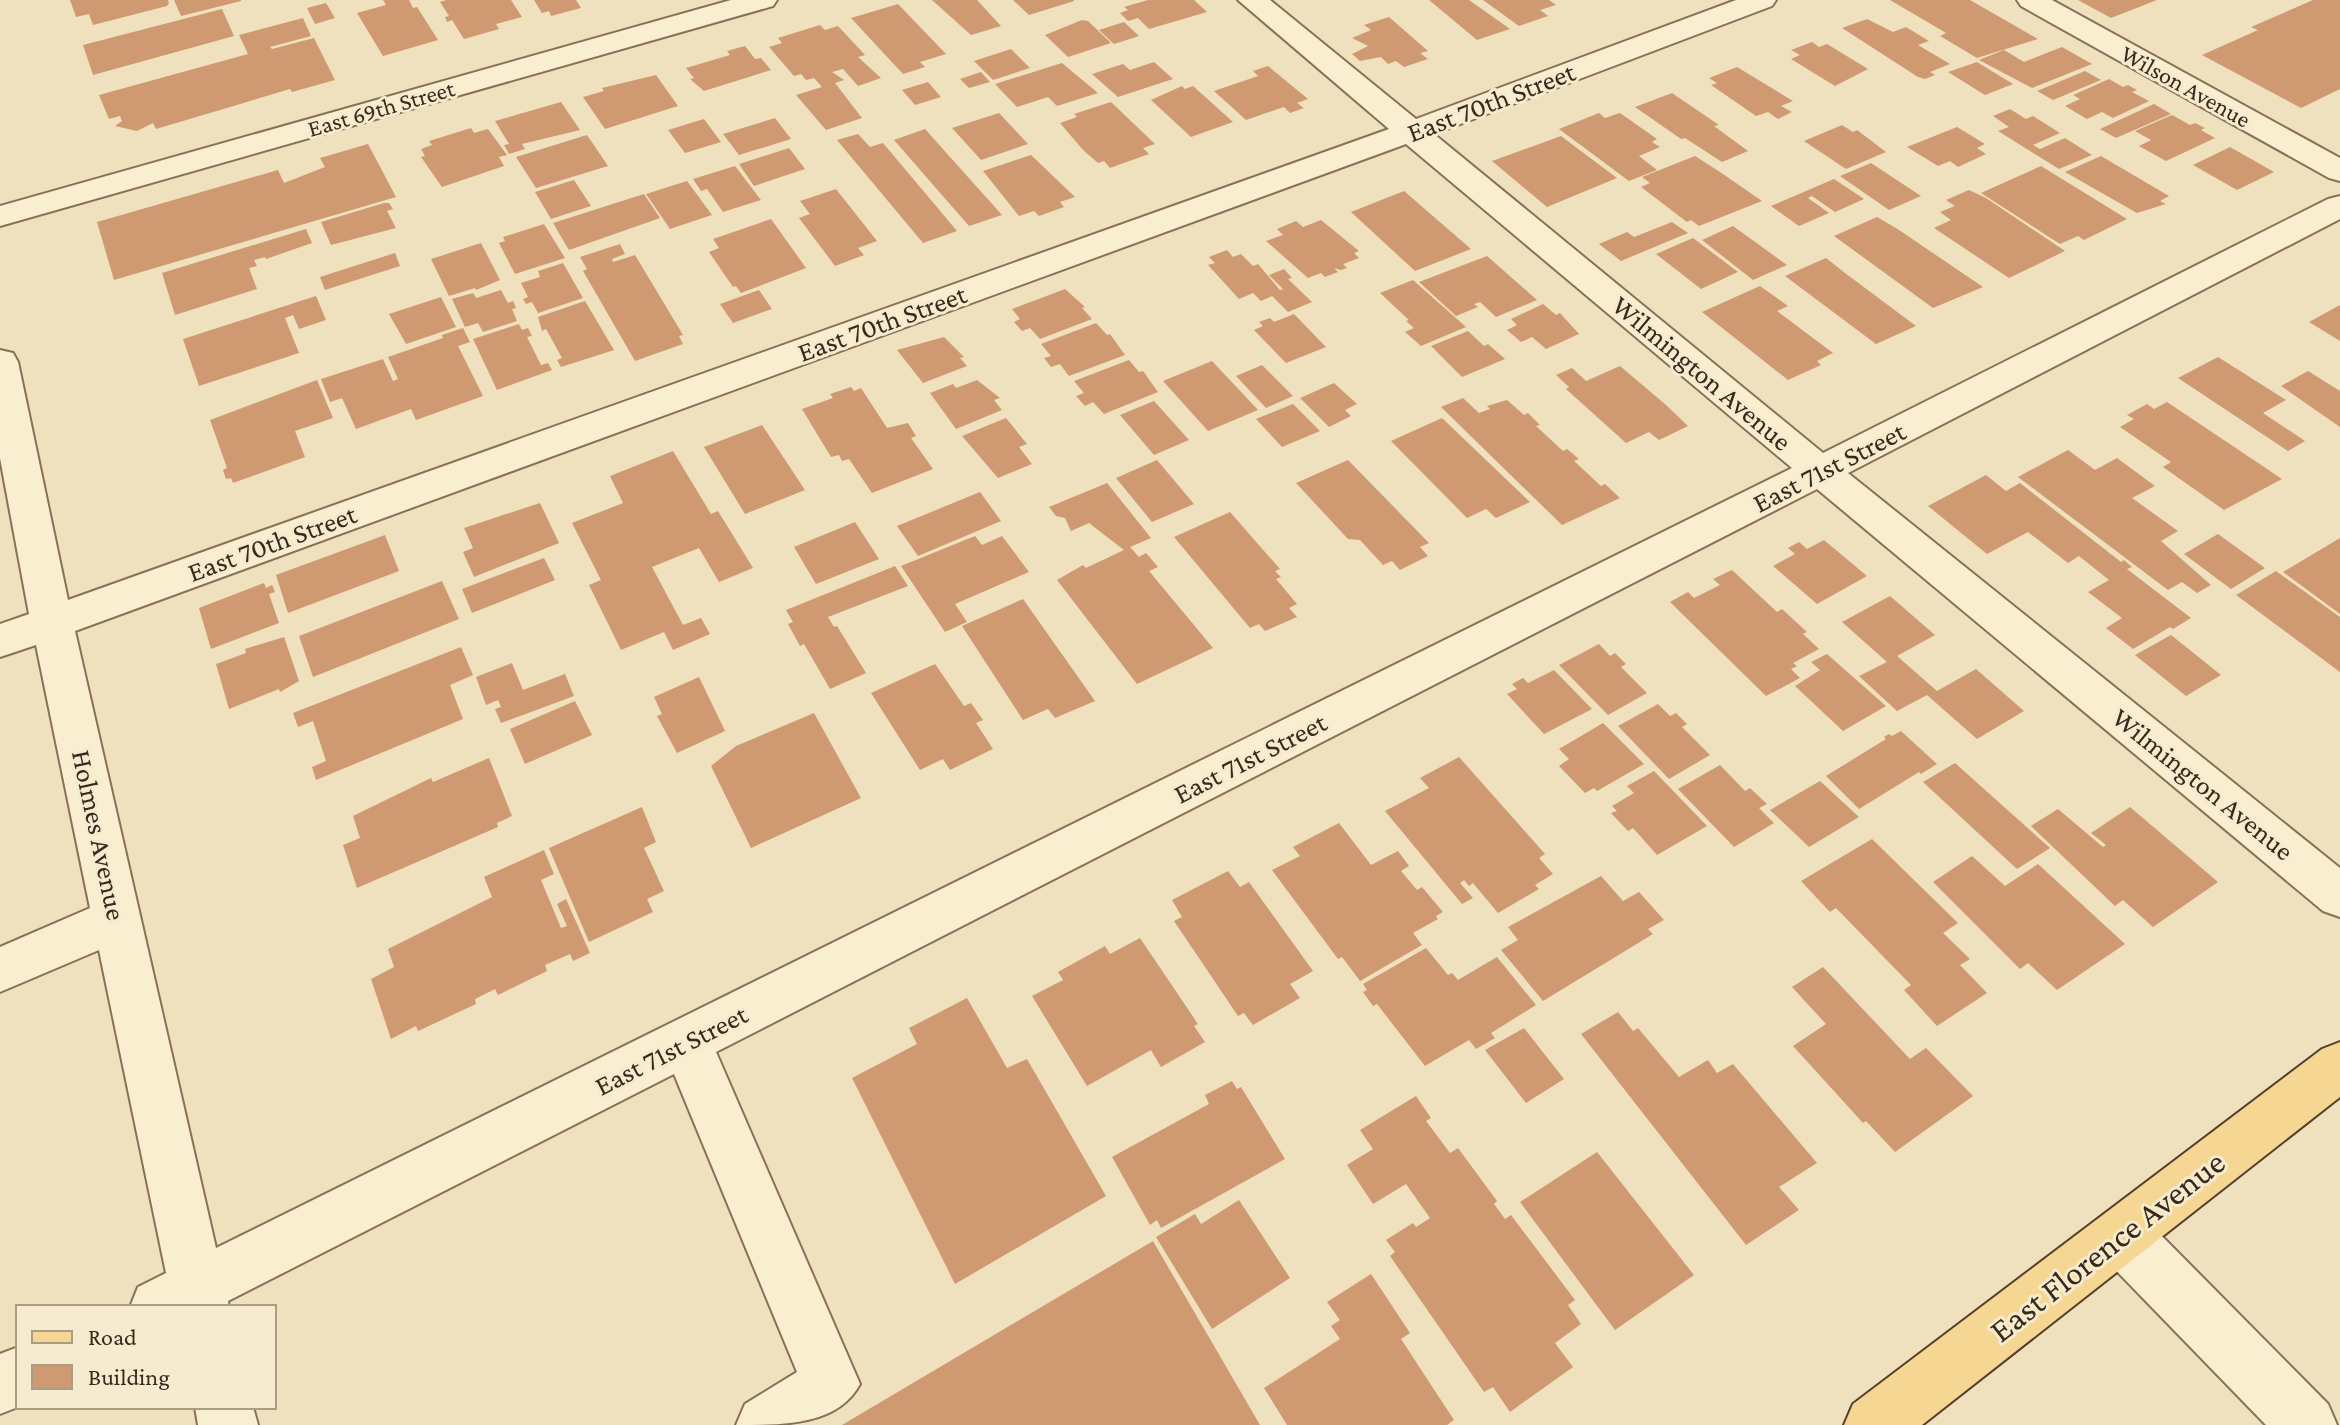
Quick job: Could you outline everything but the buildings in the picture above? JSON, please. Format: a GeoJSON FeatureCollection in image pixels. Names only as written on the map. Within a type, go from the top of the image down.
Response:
{"type":"FeatureCollection","features":[{"type":"Feature","properties":{"kind":"main road","name":"East Florence Avenue"},"geometry":{"type":"LineString","coordinates":[[1874,1425],[2340,1066]]}},
{"type":"Feature","properties":{"kind":"street","name":"East 69th Street"},"geometry":{"type":"LineString","coordinates":[[0,216],[763,0]]}},
{"type":"Feature","properties":{"kind":"street","name":"Wilmington Avenue"},"geometry":{"type":"LineString","coordinates":[[1252,0],[1820,471],[2340,896]]}},
{"type":"Feature","properties":{"kind":"street","name":"East 70th Street"},"geometry":{"type":"LineString","coordinates":[[0,641],[1411,132],[1762,0]]}},
{"type":"Feature","properties":{"kind":"street","name":"Wilson Avenue"},"geometry":{"type":"LineString","coordinates":[[2031,0],[2340,171]]}},
{"type":"Feature","properties":{"kind":"street","name":"East 71st Street"},"geometry":{"type":"LineString","coordinates":[[185,1301],[685,1043],[2340,206]]}},
{"type":"Feature","properties":{"kind":"street","name":"Holmes Avenue"},"geometry":{"type":"LineString","coordinates":[[0,362],[52,622],[118,919],[185,1301]]}},
{"type":"Feature","properties":{"kind":"street"},"geometry":{"type":"LineString","coordinates":[[0,970],[118,919]]}},
{"type":"Feature","properties":{"kind":"street"},"geometry":{"type":"LineString","coordinates":[[685,1043],[708,1089],[831,1384],[766,1425]]}},
{"type":"Feature","properties":{"kind":"street"},"geometry":{"type":"LineString","coordinates":[[2122,1236],[2307,1425]]}}]}
